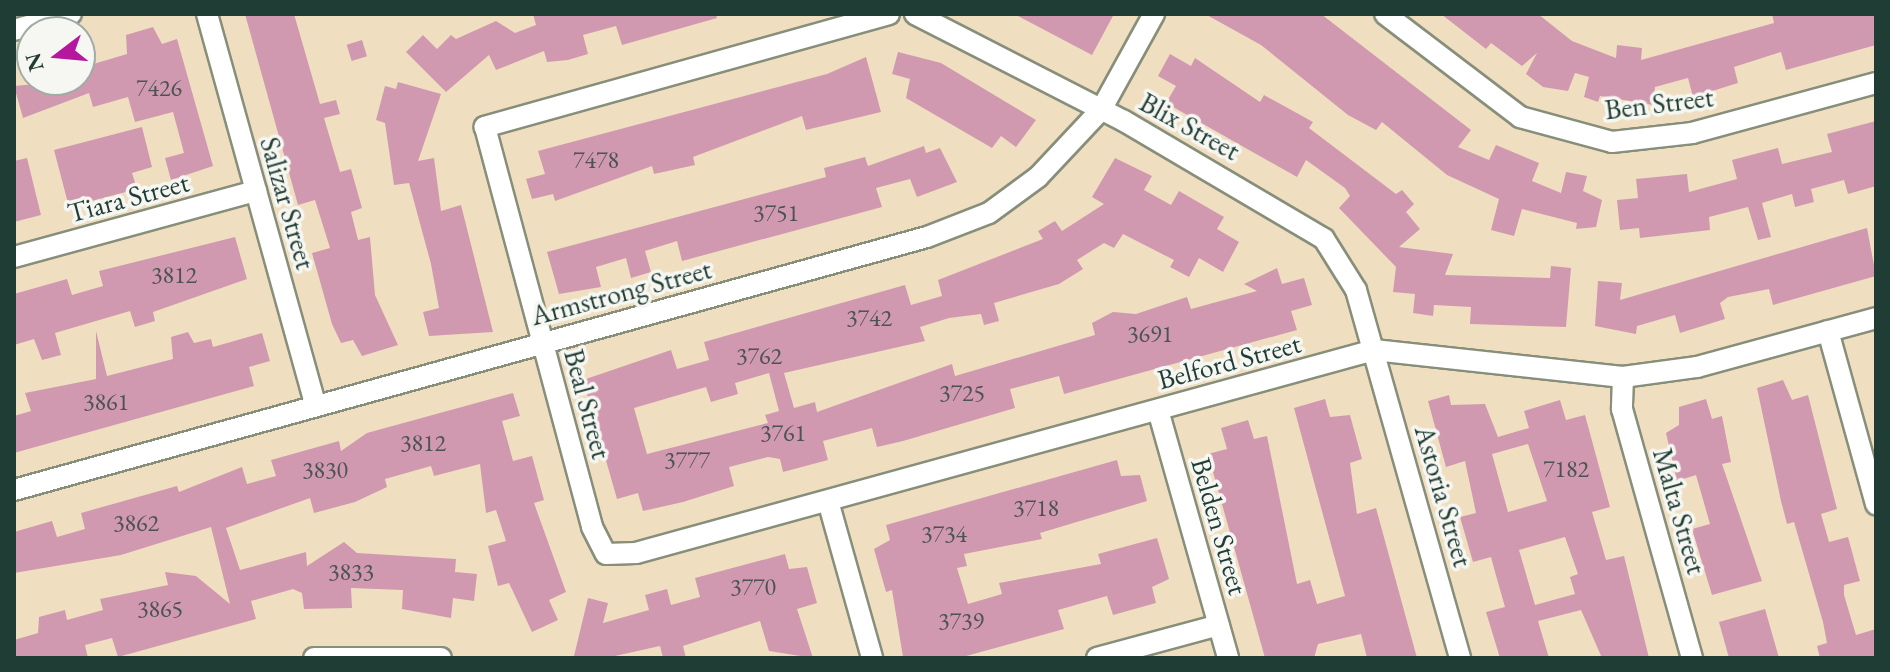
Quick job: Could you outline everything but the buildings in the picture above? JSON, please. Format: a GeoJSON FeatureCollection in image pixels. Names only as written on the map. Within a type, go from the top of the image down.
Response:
{"type":"FeatureCollection","features":[{"type":"Feature","properties":{"kind":"street"},"geometry":{"type":"LineString","coordinates":[[14,30],[71,14]]}},
{"type":"Feature","properties":{"kind":"street","name":"Salizar Street"},"geometry":{"type":"LineString","coordinates":[[207,14],[316,406]]}},
{"type":"Feature","properties":{"kind":"street","name":"Beal Street"},"geometry":{"type":"LineString","coordinates":[[606,554],[592,527],[485,127],[889,14]]}},
{"type":"Feature","properties":{"kind":"street","name":"Blix Street"},"geometry":{"type":"LineString","coordinates":[[915,14],[1101,110],[1324,239],[1356,290],[1374,350]]}},
{"type":"Feature","properties":{"kind":"street","name":"Armstrong Street"},"geometry":{"type":"LineString","coordinates":[[14,490],[927,237],[989,213],[1038,177],[1101,110],[1154,14]]}},
{"type":"Feature","properties":{"kind":"street","name":"Ben Street"},"geometry":{"type":"LineString","coordinates":[[1385,14],[1520,117],[1612,142],[1692,133],[1876,83]]}},
{"type":"Feature","properties":{"kind":"street","name":"Tiara Street"},"geometry":{"type":"LineString","coordinates":[[14,257],[256,191]]}},
{"type":"Feature","properties":{"kind":"street","name":"Belford Street"},"geometry":{"type":"LineString","coordinates":[[606,554],[636,553],[1374,350],[1623,377],[1697,367],[1876,318]]}},
{"type":"Feature","properties":{"kind":"street"},"geometry":{"type":"LineString","coordinates":[[1828,331],[1876,504]]}},
{"type":"Feature","properties":{"kind":"street","name":"Astoria Street"},"geometry":{"type":"LineString","coordinates":[[1374,350],[1460,658]]}},
{"type":"Feature","properties":{"kind":"street","name":"Malta Street"},"geometry":{"type":"LineString","coordinates":[[1623,377],[1622,409],[1692,658]]}},
{"type":"Feature","properties":{"kind":"street","name":"Belden Street"},"geometry":{"type":"LineString","coordinates":[[1158,410],[1228,658]]}},
{"type":"Feature","properties":{"kind":"street"},"geometry":{"type":"LineString","coordinates":[[828,501],[872,658]]}},
{"type":"Feature","properties":{"kind":"street"},"geometry":{"type":"LineString","coordinates":[[1097,658],[1219,625]]}},
{"type":"Feature","properties":{"kind":"street"},"geometry":{"type":"LineString","coordinates":[[314,658],[441,658]]}}]}
